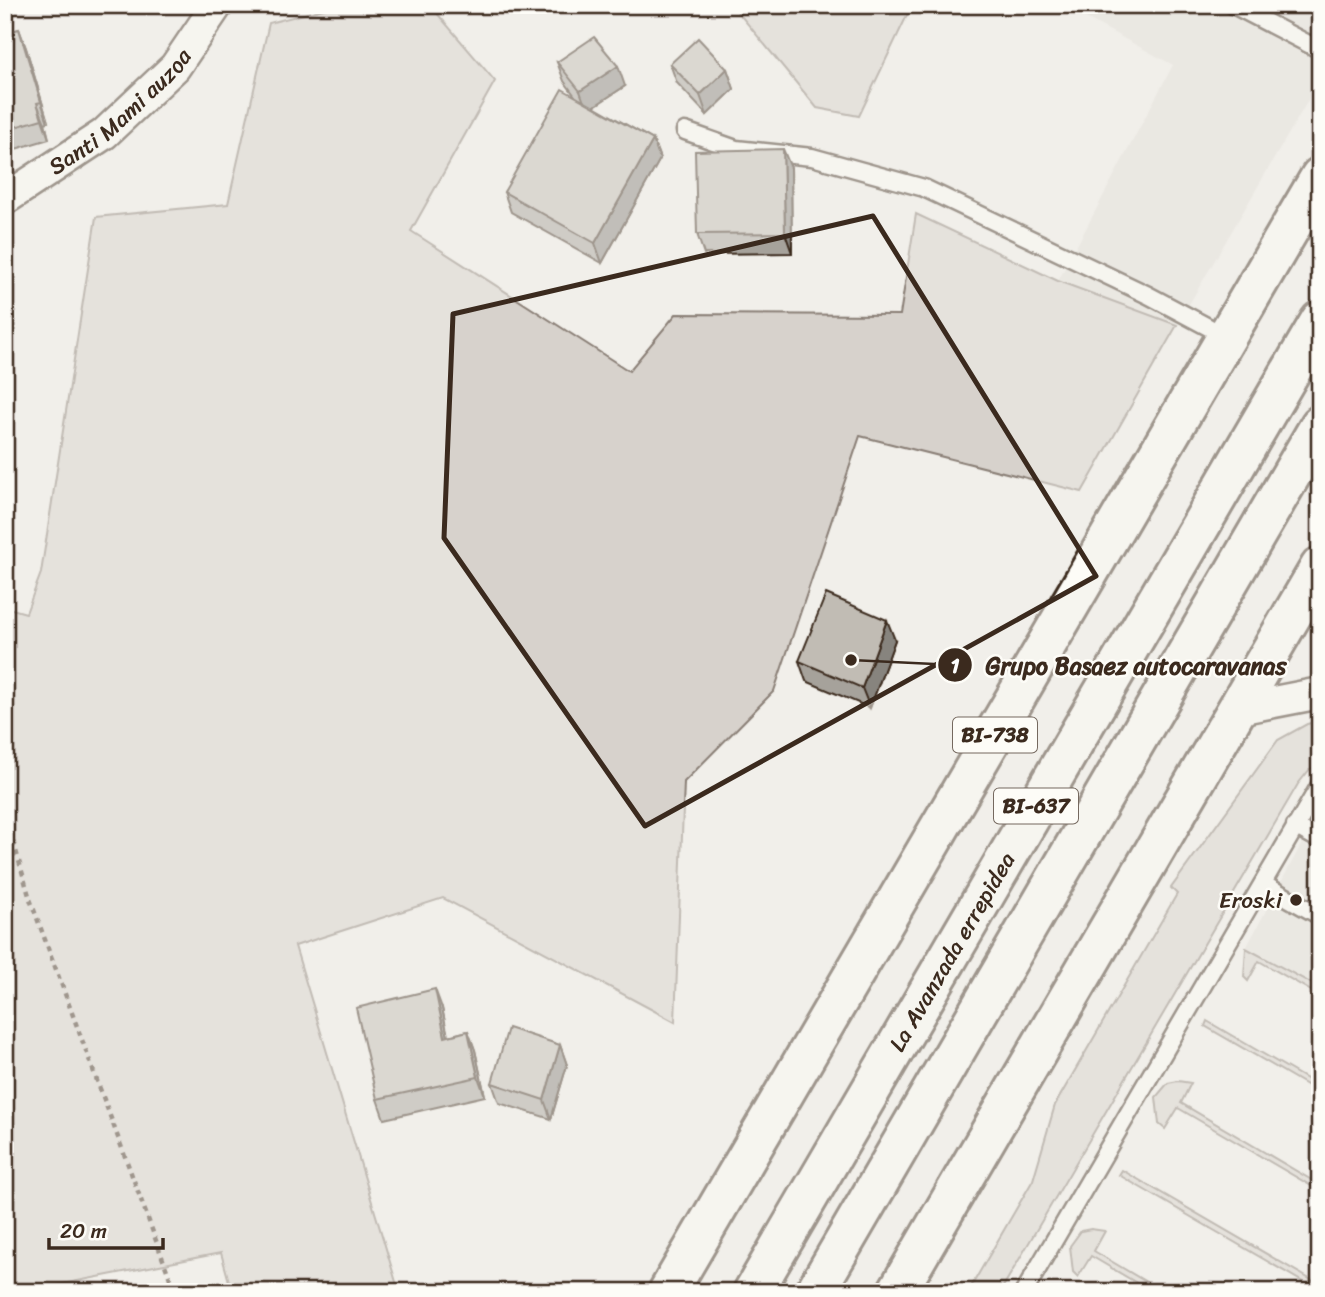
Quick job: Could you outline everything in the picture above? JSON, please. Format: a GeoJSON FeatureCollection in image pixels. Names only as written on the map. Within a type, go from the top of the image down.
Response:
{"type":"FeatureCollection","features":[{"type":"Feature","properties":{"kind":"main road","name":"BI-738"},"geometry":{"type":"LineString","coordinates":[[668,1292],[1320,177]]}},
{"type":"Feature","properties":{"kind":"main road","name":"La Avanzada errepidea"},"geometry":{"type":"LineString","coordinates":[[753,1292],[1320,321]]}},
{"type":"Feature","properties":{"kind":"main road","name":"BI-637"},"geometry":{"type":"LineString","coordinates":[[815,1292],[1320,425]]}},
{"type":"Feature","properties":{"kind":"main road"},"geometry":{"type":"LineString","coordinates":[[897,1292],[1320,567]]}},
{"type":"Feature","properties":{"kind":"street","name":"Santi Mami auzoa"},"geometry":{"type":"LineString","coordinates":[[5,199],[104,134],[174,67],[218,5]]}},
{"type":"Feature","properties":{"kind":"street"},"geometry":{"type":"LineString","coordinates":[[1238,709],[1320,693]]}},
{"type":"Feature","properties":{"kind":"lane"},"geometry":{"type":"LineString","coordinates":[[1233,5],[1320,50]]}},
{"type":"Feature","properties":{"kind":"lane"},"geometry":{"type":"LineString","coordinates":[[685,131],[736,149],[812,157],[924,188],[1148,295],[1227,337]]}},
{"type":"Feature","properties":{"kind":"lane"},"geometry":{"type":"LineString","coordinates":[[1024,1292],[1320,785]]}},
{"type":"Feature","properties":{"kind":"lane"},"geometry":{"type":"LineString","coordinates":[[1295,826],[1320,840]]}},
{"type":"Feature","properties":{"kind":"lane"},"geometry":{"type":"LineString","coordinates":[[1263,884],[1320,916]]}},
{"type":"Feature","properties":{"kind":"path"},"geometry":{"type":"LineString","coordinates":[[5,813],[30,899],[175,1292]]}},
{"type":"Feature","properties":{"kind":"highlighted area"},"geometry":{"type":"Polygon","coordinates":[[[873,216],[1096,576],[645,826],[444,538],[453,314],[873,216]]]}},
{"type":"Feature","properties":{"kind":"shaded area"},"geometry":{"type":"Polygon","coordinates":[[[339,5],[430,5],[495,81],[411,231],[629,371],[676,314],[900,315],[916,214],[1058,281],[1177,325],[1082,492],[860,436],[774,691],[684,782],[675,1022],[443,898],[295,946],[399,1292],[232,1292],[221,1253],[21,1292],[5,1292],[5,607],[26,613],[41,573],[96,217],[228,204],[269,23],[339,5]]]}},
{"type":"Feature","properties":{"kind":"shaded area"},"geometry":{"type":"Polygon","coordinates":[[[732,5],[912,5],[859,116],[817,108],[732,5]]]}},
{"type":"Feature","properties":{"kind":"shaded area"},"geometry":{"type":"Polygon","coordinates":[[[1062,5],[1320,5],[1320,80],[1177,325],[1058,281],[1173,65],[1062,5]]]}},
{"type":"Feature","properties":{"kind":"shaded area"},"geometry":{"type":"Polygon","coordinates":[[[1320,721],[1320,764],[1310,769],[1298,784],[1000,1292],[968,1292],[1033,1180],[1055,1105],[1177,894],[1171,888],[1278,740],[1307,724],[1320,721]]]}},
{"type":"Feature","properties":{"kind":"shaded area","name":"Eroski"},"geometry":{"type":"Polygon","coordinates":[[[1302,843],[1320,853],[1320,989],[1246,948],[1302,843]]]}},
{"type":"Feature","properties":{"kind":"shaded area"},"geometry":{"type":"Polygon","coordinates":[[[1246,948],[1320,988],[1320,996],[1259,961],[1248,981],[1244,977],[1246,948]]]}},
{"type":"Feature","properties":{"kind":"shaded area"},"geometry":{"type":"Polygon","coordinates":[[[1207,1021],[1320,1087],[1320,1093],[1205,1026],[1207,1021]]]}},
{"type":"Feature","properties":{"kind":"shaded area"},"geometry":{"type":"Polygon","coordinates":[[[1168,1083],[1191,1083],[1181,1103],[1320,1185],[1320,1191],[1178,1108],[1165,1129],[1159,1124],[1156,1097],[1168,1083]]]}},
{"type":"Feature","properties":{"kind":"shaded area"},"geometry":{"type":"Polygon","coordinates":[[[1122,1170],[1320,1285],[1320,1292],[1119,1175],[1122,1170]]]}},
{"type":"Feature","properties":{"kind":"shaded area"},"geometry":{"type":"Polygon","coordinates":[[[1081,1231],[1105,1231],[1094,1251],[1163,1292],[1152,1292],[1091,1256],[1078,1277],[1073,1272],[1070,1246],[1081,1231]]]}},
{"type":"Feature","properties":{"kind":"building"},"geometry":{"type":"Polygon","coordinates":[[[19,29],[41,102],[37,103],[42,119],[5,130],[5,33],[19,29]]]}},
{"type":"Feature","properties":{"kind":"building"},"geometry":{"type":"Polygon","coordinates":[[[594,37],[618,66],[580,91],[557,62],[594,37]]]}},
{"type":"Feature","properties":{"kind":"building"},"geometry":{"type":"Polygon","coordinates":[[[698,38],[727,69],[700,95],[670,64],[698,38]]]}},
{"type":"Feature","properties":{"kind":"building"},"geometry":{"type":"Polygon","coordinates":[[[562,89],[653,140],[595,243],[504,192],[562,89]]]}},
{"type":"Feature","properties":{"kind":"building"},"geometry":{"type":"Polygon","coordinates":[[[783,149],[785,233],[697,234],[695,151],[783,149]]]}},
{"type":"Feature","properties":{"kind":"building"},"geometry":{"type":"Polygon","coordinates":[[[826,594],[887,620],[862,688],[799,661],[826,594]]]}},
{"type":"Feature","properties":{"kind":"building"},"geometry":{"type":"Polygon","coordinates":[[[435,989],[445,1037],[468,1031],[478,1077],[377,1099],[356,1008],[435,989]]]}},
{"type":"Feature","properties":{"kind":"building"},"geometry":{"type":"Polygon","coordinates":[[[508,1028],[560,1045],[544,1100],[492,1083],[508,1028]]]}},
{"type":"Feature","properties":{"kind":"place","name":"Grupo Basaez autocaravanas"},"geometry":{"type":"Point","coordinates":[851,660]}},
{"type":"Feature","properties":{"kind":"place","name":"Eroski"},"geometry":{"type":"Point","coordinates":[1296,900]}}]}
